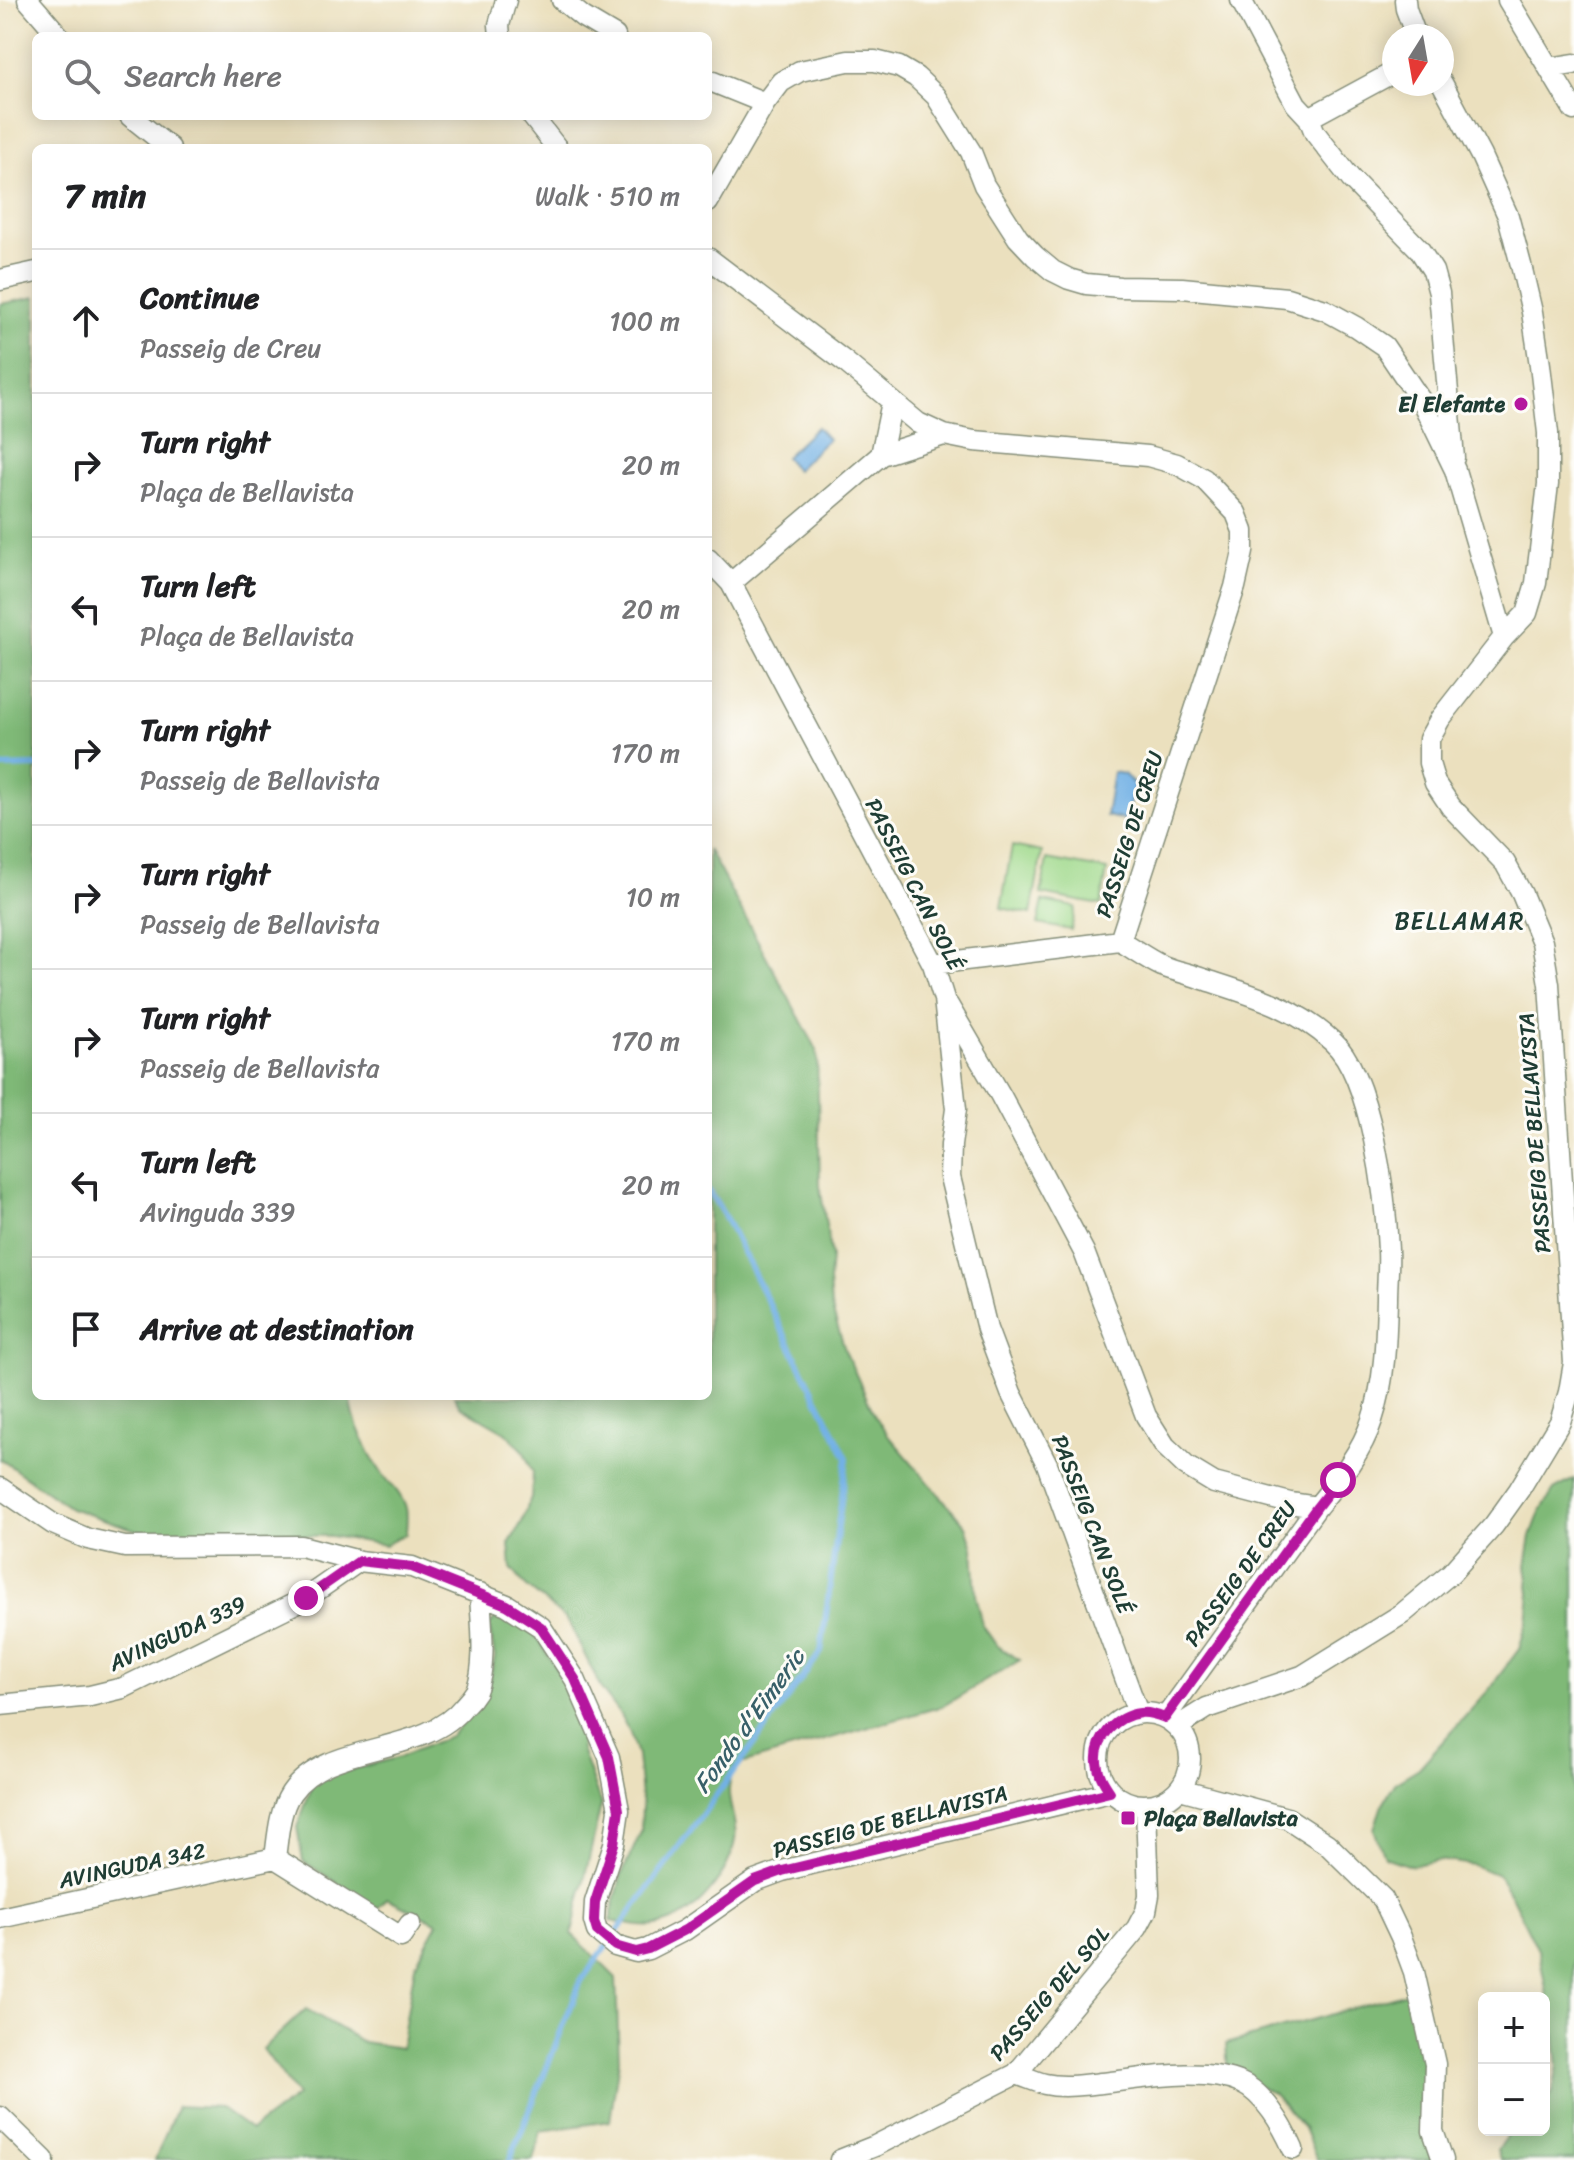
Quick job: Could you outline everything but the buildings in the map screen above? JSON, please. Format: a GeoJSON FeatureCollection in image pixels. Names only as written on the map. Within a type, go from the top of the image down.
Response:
{"type":"FeatureCollection","features":[{"type":"Feature","properties":{"kind":"street"},"geometry":{"type":"LineString","coordinates":[[28,0],[56,32]]}},
{"type":"Feature","properties":{"kind":"street"},"geometry":{"type":"LineString","coordinates":[[500,32],[506,0]]}},
{"type":"Feature","properties":{"kind":"street"},"geometry":{"type":"LineString","coordinates":[[562,0],[608,32]]}},
{"type":"Feature","properties":{"kind":"street"},"geometry":{"type":"LineString","coordinates":[[1241,0],[1296,104],[1309,118],[1315,133],[1351,179],[1419,249],[1433,271],[1439,293],[1455,470]]}},
{"type":"Feature","properties":{"kind":"street"},"geometry":{"type":"LineString","coordinates":[[1405,0],[1412,24]]}},
{"type":"Feature","properties":{"kind":"street"},"geometry":{"type":"LineString","coordinates":[[1508,0],[1574,110]]}},
{"type":"Feature","properties":{"kind":"street"},"geometry":{"type":"LineString","coordinates":[[712,195],[765,103],[781,82],[800,71],[848,61],[875,61],[899,67],[916,77],[936,96],[971,152],[984,185],[1018,238],[1053,271],[1086,284],[1182,288],[1287,298],[1325,310],[1384,346],[1423,404],[1455,470],[1504,637]]}},
{"type":"Feature","properties":{"kind":"street"},"geometry":{"type":"LineString","coordinates":[[1549,68],[1574,64]]}},
{"type":"Feature","properties":{"kind":"street"},"geometry":{"type":"LineString","coordinates":[[1309,118],[1382,78]]}},
{"type":"Feature","properties":{"kind":"street"},"geometry":{"type":"LineString","coordinates":[[712,82],[765,103]]}},
{"type":"Feature","properties":{"kind":"street","name":"PASSEIG DE BELLAVISTA"},"geometry":{"type":"LineString","coordinates":[[1171,1722],[1302,1676],[1402,1614],[1441,1581],[1494,1525],[1519,1490],[1560,1422],[1574,1363],[1549,984],[1542,942],[1505,863],[1451,807],[1435,783],[1429,763],[1429,739],[1440,719],[1504,637],[1527,613],[1536,583],[1548,484],[1548,433],[1532,312],[1508,216],[1449,96]]}},
{"type":"Feature","properties":{"kind":"street"},"geometry":{"type":"LineString","coordinates":[[135,120],[165,144]]}},
{"type":"Feature","properties":{"kind":"street"},"geometry":{"type":"LineString","coordinates":[[535,120],[554,144]]}},
{"type":"Feature","properties":{"kind":"street","name":"PASSEIG DE CREU"},"geometry":{"type":"LineString","coordinates":[[712,261],[844,361],[918,423],[944,435],[974,441],[1148,456],[1177,464],[1204,479],[1236,513],[1243,531],[1243,552],[1235,587],[1120,941],[1162,966],[1271,1001],[1305,1020],[1336,1044],[1355,1073],[1366,1102],[1379,1170],[1388,1250],[1386,1322],[1382,1376],[1371,1424],[1338,1480],[1171,1722]]}},
{"type":"Feature","properties":{"kind":"street"},"geometry":{"type":"LineString","coordinates":[[0,280],[32,273]]}},
{"type":"Feature","properties":{"kind":"street"},"geometry":{"type":"LineString","coordinates":[[881,455],[892,402]]}},
{"type":"Feature","properties":{"kind":"street"},"geometry":{"type":"LineString","coordinates":[[731,583],[881,455],[944,435]]}},
{"type":"Feature","properties":{"kind":"street","name":"PASSEIG CAN SOLÉ"},"geometry":{"type":"LineString","coordinates":[[712,563],[731,583],[933,964],[944,999],[956,1109],[950,1177],[987,1329],[1011,1393],[1047,1464],[1138,1713]]}},
{"type":"Feature","properties":{"kind":"street"},"geometry":{"type":"LineString","coordinates":[[933,964],[1120,941]]}},
{"type":"Feature","properties":{"kind":"street"},"geometry":{"type":"LineString","coordinates":[[944,999],[1001,1096],[1084,1252],[1146,1416],[1165,1446],[1186,1466],[1214,1483],[1317,1507]]}},
{"type":"Feature","properties":{"kind":"street","name":"PASSEIG DE BELLAVISTA"},"geometry":{"type":"LineString","coordinates":[[0,1488],[53,1524],[88,1539],[125,1547],[301,1546],[359,1561],[412,1567],[507,1605],[541,1627],[575,1679],[609,1757],[619,1810],[614,1844],[595,1902],[594,1921],[597,1931],[610,1942],[636,1952],[685,1930],[755,1881],[782,1871],[1110,1792]]}},
{"type":"Feature","properties":{"kind":"street","name":"AVINGUDA 339"},"geometry":{"type":"LineString","coordinates":[[0,1705],[90,1696],[123,1688],[306,1598],[359,1561]]}},
{"type":"Feature","properties":{"kind":"street"},"geometry":{"type":"LineString","coordinates":[[410,1924],[401,1937],[275,1858],[284,1807],[302,1780],[323,1766],[435,1730],[457,1715],[475,1692],[481,1663],[480,1593]]}},
{"type":"Feature","properties":{"kind":"street"},"geometry":{"type":"LineString","coordinates":[[1138,1713],[1152,1714],[1171,1722],[1189,1746],[1190,1769],[1180,1789],[1159,1804],[1146,1806],[1133,1805],[1110,1792],[1101,1778],[1097,1761],[1099,1745],[1108,1730],[1121,1719],[1138,1713]]}},
{"type":"Feature","properties":{"kind":"street"},"geometry":{"type":"LineString","coordinates":[[1180,1789],[1287,1818],[1327,1844],[1383,1899],[1414,1972],[1435,2064],[1433,2131],[1443,2160]]}},
{"type":"Feature","properties":{"kind":"street","name":"PASSEIG DEL SOL"},"geometry":{"type":"LineString","coordinates":[[840,2160],[913,2128],[1016,2074],[1137,1928],[1146,1911],[1149,1895],[1146,1806]]}},
{"type":"Feature","properties":{"kind":"street","name":"AVINGUDA 342"},"geometry":{"type":"LineString","coordinates":[[0,1918],[275,1858]]}},
{"type":"Feature","properties":{"kind":"street"},"geometry":{"type":"LineString","coordinates":[[1016,2074],[1045,2084],[1074,2086],[1181,2075],[1208,2075],[1242,2083],[1263,2100],[1285,2130],[1293,2149]]}},
{"type":"Feature","properties":{"kind":"street"},"geometry":{"type":"LineString","coordinates":[[0,2117],[44,2160]]}},
{"type":"Feature","properties":{"kind":"green space"},"geometry":{"type":"Polygon","coordinates":[[[32,298],[32,1400],[351,1400],[366,1446],[406,1508],[406,1534],[385,1545],[330,1536],[145,1533],[70,1508],[0,1459],[0,304],[32,298]]]}},
{"type":"Feature","properties":{"kind":"green space"},"geometry":{"type":"Polygon","coordinates":[[[1012,846],[1042,852],[1031,914],[1001,908],[1012,846]]]}},
{"type":"Feature","properties":{"kind":"green space"},"geometry":{"type":"Polygon","coordinates":[[[712,856],[817,1050],[820,1186],[831,1257],[831,1306],[846,1353],[875,1416],[966,1526],[973,1548],[976,1595],[983,1626],[997,1646],[1020,1660],[943,1706],[734,1766],[729,1796],[735,1840],[726,1867],[709,1893],[686,1913],[660,1925],[641,1926],[610,1921],[621,1876],[641,1832],[637,1756],[630,1733],[602,1690],[568,1621],[526,1586],[511,1568],[509,1544],[522,1522],[531,1497],[533,1472],[523,1450],[505,1432],[460,1406],[456,1400],[712,1400],[712,856]]]}},
{"type":"Feature","properties":{"kind":"green space"},"geometry":{"type":"Polygon","coordinates":[[[1047,859],[1107,870],[1101,905],[1041,894],[1047,859]]]}},
{"type":"Feature","properties":{"kind":"green space"},"geometry":{"type":"Polygon","coordinates":[[[1043,901],[1076,907],[1071,930],[1038,924],[1043,901]]]}},
{"type":"Feature","properties":{"kind":"green space"},"geometry":{"type":"Polygon","coordinates":[[[1574,1479],[1574,2160],[1500,2160],[1497,2150],[1507,2136],[1550,2136],[1550,2096],[1558,2066],[1550,1992],[1546,1992],[1539,1952],[1498,1875],[1473,1865],[1438,1860],[1410,1866],[1384,1857],[1374,1829],[1382,1805],[1396,1782],[1419,1768],[1487,1692],[1519,1649],[1527,1622],[1530,1593],[1526,1566],[1531,1536],[1540,1512],[1554,1490],[1574,1479]]]}},
{"type":"Feature","properties":{"kind":"green space"},"geometry":{"type":"Polygon","coordinates":[[[501,1613],[534,1632],[582,1712],[581,1749],[601,1805],[572,1934],[616,1978],[619,2060],[610,2121],[541,2131],[533,2160],[155,2160],[177,2106],[220,2108],[251,2130],[297,2096],[263,2049],[306,2009],[363,2042],[401,2048],[415,1965],[438,1923],[387,1898],[377,1909],[303,1861],[297,1827],[315,1779],[400,1757],[450,1736],[484,1701],[495,1657],[489,1625],[501,1613]]]}},
{"type":"Feature","properties":{"kind":"green space"},"geometry":{"type":"Polygon","coordinates":[[[1407,1993],[1422,2051],[1425,2129],[1434,2160],[1317,2160],[1304,2128],[1273,2093],[1228,2071],[1226,2044],[1407,1993]]]}},
{"type":"Feature","properties":{"kind":"water"},"geometry":{"type":"Polygon","coordinates":[[[817,427],[828,439],[796,470],[785,457],[817,427]]]}},
{"type":"Feature","properties":{"kind":"water"},"geometry":{"type":"Polygon","coordinates":[[[1113,772],[1124,774],[1135,786],[1125,820],[1106,816],[1113,772]]]}},
{"type":"Feature","properties":{"kind":"waterway","name":"Fondo d'Eimeric"},"geometry":{"type":"LineString","coordinates":[[0,767],[32,766]]}},
{"type":"Feature","properties":{"kind":"waterway","name":"Fondo d'Eimeric"},"geometry":{"type":"LineString","coordinates":[[510,2160],[581,1981],[821,1652],[847,1458],[712,1196]]}},
{"type":"Feature","properties":{"kind":"place","name":"El Elefante"},"geometry":{"type":"Point","coordinates":[1521,404]}},
{"type":"Feature","properties":{"kind":"place","name":"Plaça Bellavista"},"geometry":{"type":"Point","coordinates":[1128,1818]}},
{"type":"Feature","properties":{"kind":"district","name":"BELLAMAR"},"geometry":{"type":"Point","coordinates":[1460,921]}},
{"type":"Feature","properties":{"kind":"route"},"geometry":{"type":"LineString","coordinates":[[306,1598],[359,1561],[412,1567],[507,1605],[541,1627],[575,1679],[596,1725],[609,1757],[619,1810],[614,1844],[595,1902],[594,1921],[597,1931],[615,1946],[636,1952],[685,1930],[755,1881],[782,1871],[1110,1792],[1101,1778],[1097,1761],[1099,1745],[1108,1730],[1121,1719],[1138,1713],[1165,1718],[1338,1480]]}}]}
